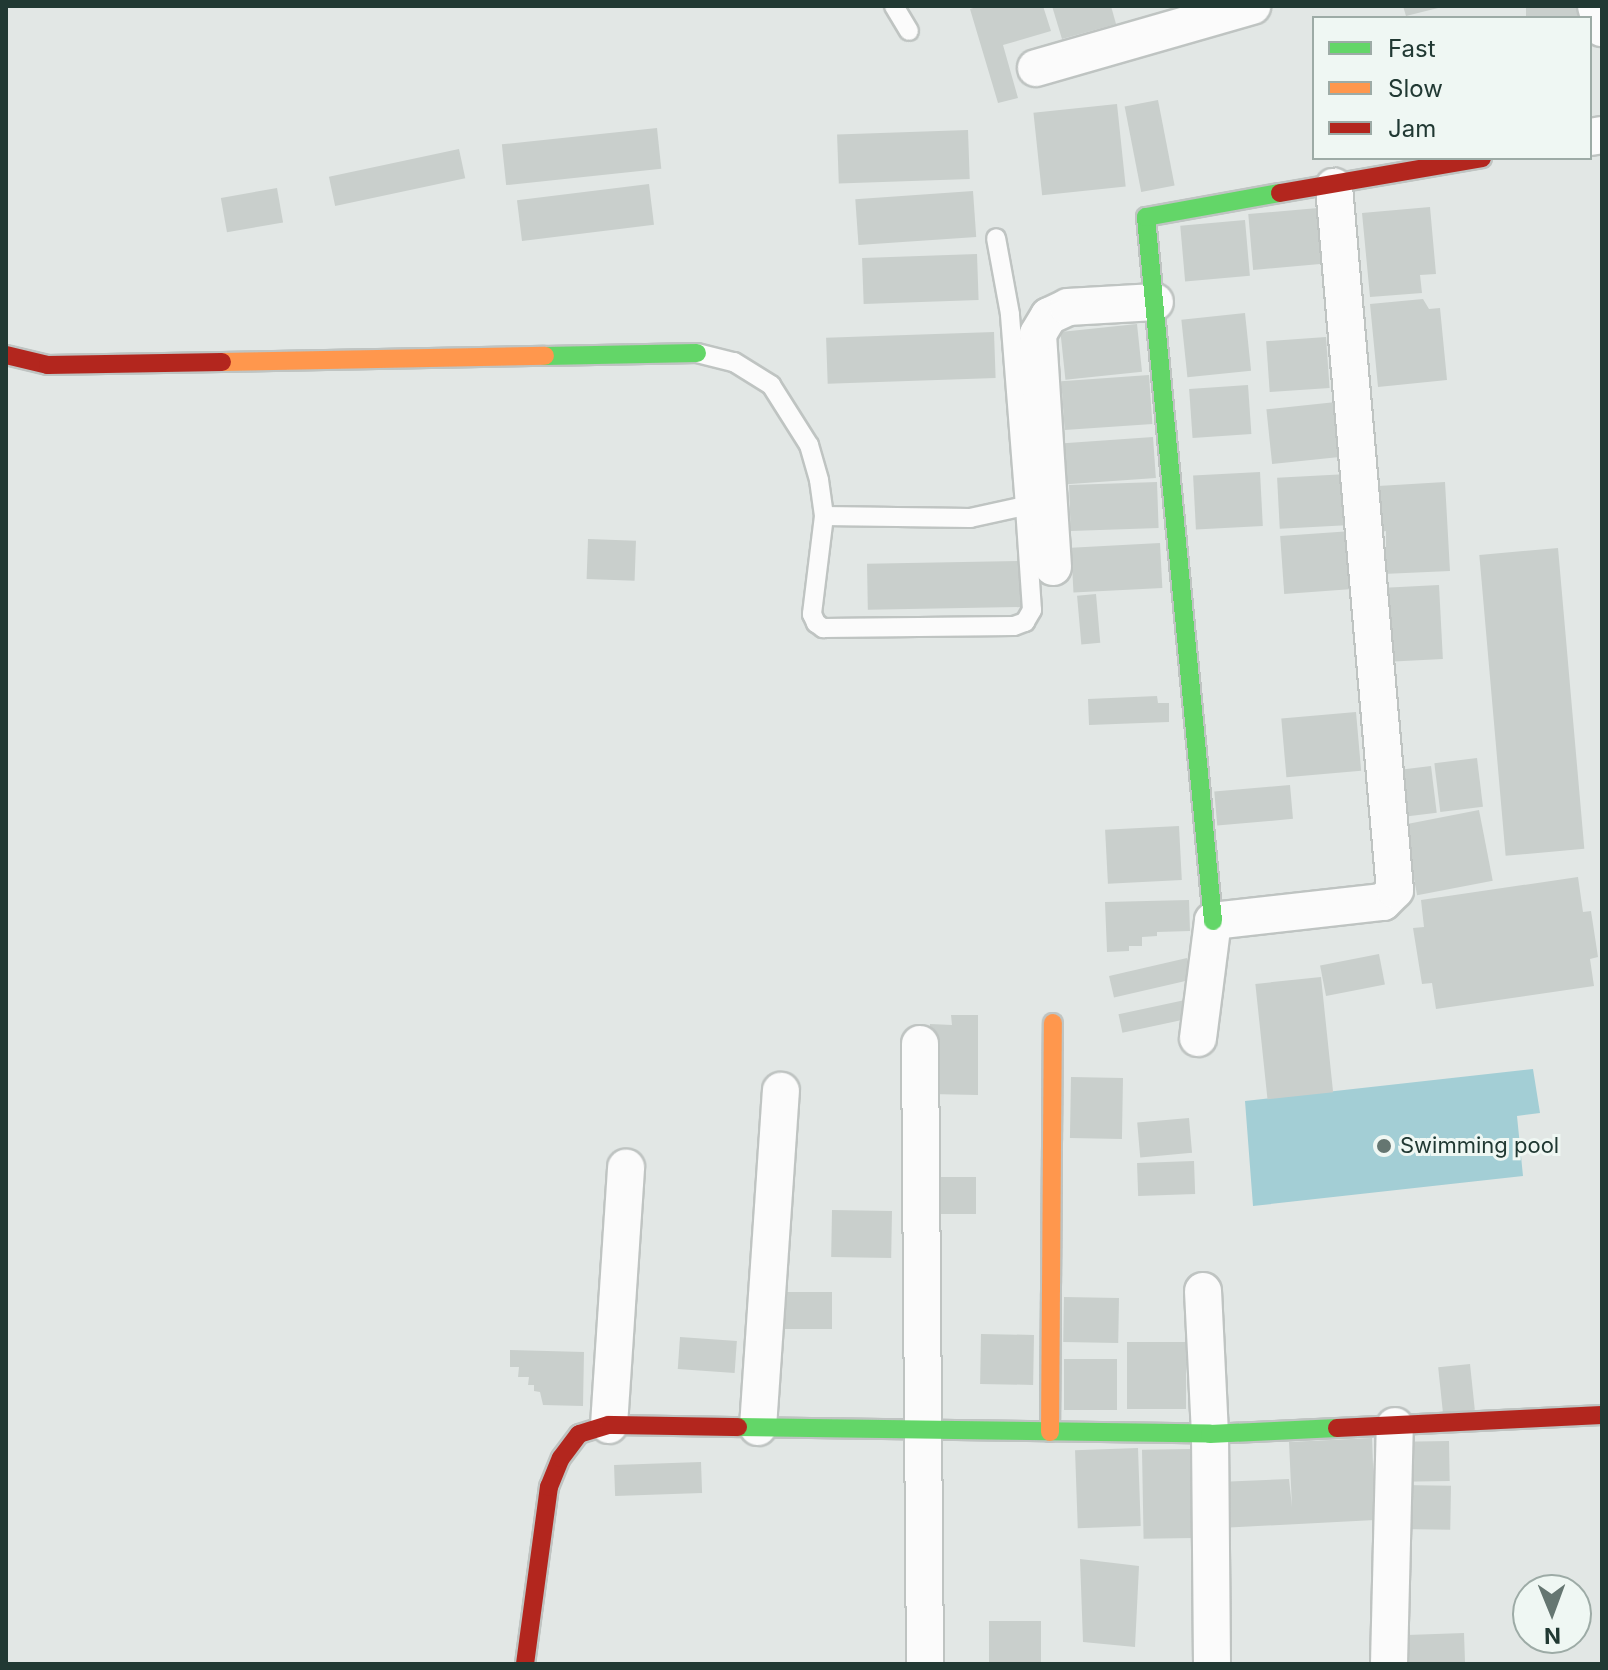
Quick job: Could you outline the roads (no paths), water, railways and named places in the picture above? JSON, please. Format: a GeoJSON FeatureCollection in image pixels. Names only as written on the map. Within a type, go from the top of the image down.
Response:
{"type":"FeatureCollection","features":[{"type":"Feature","properties":{"kind":"street"},"geometry":{"type":"LineString","coordinates":[[1036,68],[1252,6]]}},
{"type":"Feature","properties":{"kind":"street"},"geometry":{"type":"LineString","coordinates":[[1596,6],[1602,28]]}},
{"type":"Feature","properties":{"kind":"street"},"geometry":{"type":"LineString","coordinates":[[1198,1038],[1213,921],[1146,217],[1334,187],[1472,160]]}},
{"type":"Feature","properties":{"kind":"street"},"geometry":{"type":"LineString","coordinates":[[1213,921],[1383,902],[1395,890],[1334,187]]}},
{"type":"Feature","properties":{"kind":"street"},"geometry":{"type":"LineString","coordinates":[[1053,567],[1038,334],[1049,316],[1068,307],[1155,302]]}},
{"type":"Feature","properties":{"kind":"street"},"geometry":{"type":"LineString","coordinates":[[6,355],[48,365],[697,353]]}},
{"type":"Feature","properties":{"kind":"street"},"geometry":{"type":"LineString","coordinates":[[1050,1432],[1053,1023]]}},
{"type":"Feature","properties":{"kind":"street"},"geometry":{"type":"LineString","coordinates":[[920,1044],[925,1664]]}},
{"type":"Feature","properties":{"kind":"street"},"geometry":{"type":"LineString","coordinates":[[758,1427],[781,1091]]}},
{"type":"Feature","properties":{"kind":"street"},"geometry":{"type":"LineString","coordinates":[[609,1425],[626,1168]]}},
{"type":"Feature","properties":{"kind":"street"},"geometry":{"type":"LineString","coordinates":[[1203,1291],[1210,1434],[1212,1664]]}},
{"type":"Feature","properties":{"kind":"street"},"geometry":{"type":"LineString","coordinates":[[525,1664],[549,1487],[561,1458],[579,1434],[609,1425],[1210,1434],[1602,1415]]}},
{"type":"Feature","properties":{"kind":"street"},"geometry":{"type":"LineString","coordinates":[[1389,1664],[1395,1426]]}},
{"type":"Feature","properties":{"kind":"lane"},"geometry":{"type":"LineString","coordinates":[[894,6],[909,31]]}},
{"type":"Feature","properties":{"kind":"lane"},"geometry":{"type":"LineString","coordinates":[[697,353],[734,362],[771,385],[809,445],[819,480],[824,516],[812,614],[816,623],[823,628],[1014,626],[1025,622],[1032,610],[1025,506],[1010,314],[996,238]]}},
{"type":"Feature","properties":{"kind":"lane"},"geometry":{"type":"LineString","coordinates":[[824,516],[970,518],[1025,506]]}},
{"type":"Feature","properties":{"kind":"water","name":"Swimming pool"},"geometry":{"type":"Polygon","coordinates":[[[1533,1069],[1540,1113],[1517,1116],[1523,1176],[1253,1206],[1245,1101],[1533,1069]]]}},
{"type":"Feature","properties":{"kind":"place","name":"Swimming pool"},"geometry":{"type":"Point","coordinates":[1384,1146]}}]}
